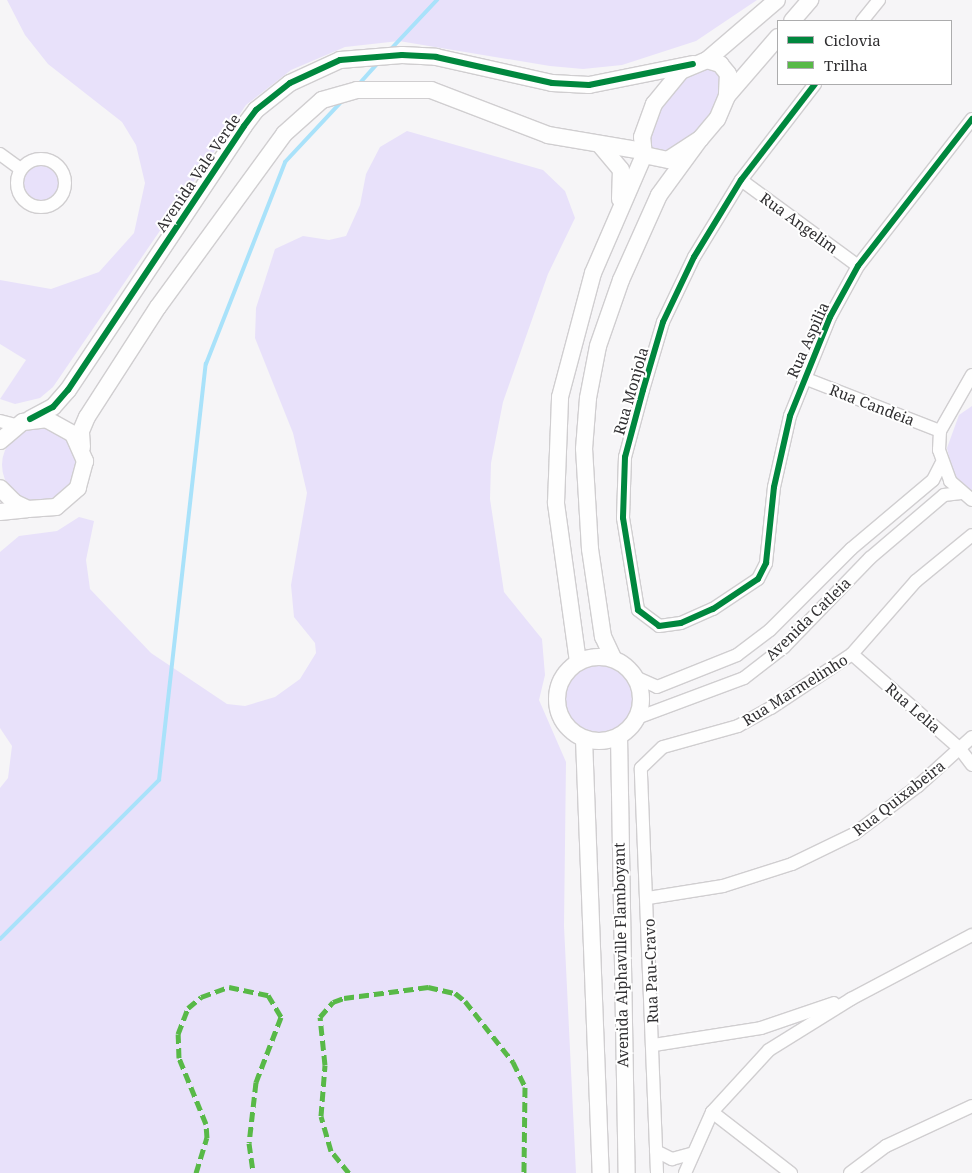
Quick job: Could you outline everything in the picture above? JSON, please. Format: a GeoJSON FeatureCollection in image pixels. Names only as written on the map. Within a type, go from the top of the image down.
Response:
{"type":"FeatureCollection","features":[{"type":"Feature","properties":{"kind":"street"},"geometry":{"type":"LineString","coordinates":[[578,662],[556,503],[559,406],[571,343],[593,274],[644,153],[642,137],[654,104],[666,86],[700,62],[777,0]]}},
{"type":"Feature","properties":{"kind":"street"},"geometry":{"type":"LineString","coordinates":[[793,20],[810,0]]}},
{"type":"Feature","properties":{"kind":"street"},"geometry":{"type":"LineString","coordinates":[[863,20],[879,0]]}},
{"type":"Feature","properties":{"kind":"street"},"geometry":{"type":"LineString","coordinates":[[613,658],[578,662],[560,682],[558,709],[563,722],[584,739],[619,736],[637,718],[641,697],[636,676],[613,658],[604,637],[590,549],[584,449],[588,398],[598,346],[621,280],[659,195],[716,119],[727,96],[777,38]]}},
{"type":"Feature","properties":{"kind":"street","name":"Avenida Vale Verde"},"geometry":{"type":"LineString","coordinates":[[0,441],[15,422],[53,407],[68,390],[244,126],[256,110],[290,83],[340,60],[402,55],[436,57],[552,83],[589,85],[700,62]]}},
{"type":"Feature","properties":{"kind":"street"},"geometry":{"type":"LineString","coordinates":[[700,62],[720,64],[728,74],[727,96]]}},
{"type":"Feature","properties":{"kind":"street","name":"Rua Monjola"},"geometry":{"type":"LineString","coordinates":[[758,579],[713,609],[681,623],[659,626],[638,610],[623,518],[625,457],[663,322],[694,257],[741,180],[813,85]]}},
{"type":"Feature","properties":{"kind":"street"},"geometry":{"type":"LineString","coordinates":[[0,512],[28,509],[42,510],[68,499],[84,475],[80,431],[87,417],[158,307],[284,134],[322,100],[356,90],[431,90],[548,135],[644,153],[668,160],[700,139]]}},
{"type":"Feature","properties":{"kind":"street","name":"Rua Aspilia"},"geometry":{"type":"LineString","coordinates":[[758,579],[766,562],[774,487],[804,378],[858,266],[972,119]]}},
{"type":"Feature","properties":{"kind":"street"},"geometry":{"type":"LineString","coordinates":[[600,146],[621,170],[620,211]]}},
{"type":"Feature","properties":{"kind":"street"},"geometry":{"type":"LineString","coordinates":[[0,154],[21,169]]}},
{"type":"Feature","properties":{"kind":"street","name":"Rua Angelim"},"geometry":{"type":"LineString","coordinates":[[741,180],[858,266]]}},
{"type":"Feature","properties":{"kind":"street","name":"Rua Candeia"},"geometry":{"type":"LineString","coordinates":[[804,378],[940,431]]}},
{"type":"Feature","properties":{"kind":"street"},"geometry":{"type":"LineString","coordinates":[[967,497],[941,464],[940,431],[971,381]]}},
{"type":"Feature","properties":{"kind":"street"},"geometry":{"type":"LineString","coordinates":[[15,422],[61,424],[82,447]]}},
{"type":"Feature","properties":{"kind":"street","name":"Avenida Catleia"},"geometry":{"type":"LineString","coordinates":[[636,676],[657,687],[737,655],[770,630],[851,548],[934,480],[941,464]]}},
{"type":"Feature","properties":{"kind":"street"},"geometry":{"type":"LineString","coordinates":[[0,488],[15,503],[28,509]]}},
{"type":"Feature","properties":{"kind":"street","name":"Avenida Catleia"},"geometry":{"type":"LineString","coordinates":[[637,718],[744,678],[784,647],[870,558],[944,495],[967,497]]}},
{"type":"Feature","properties":{"kind":"street","name":"Rua Marmelinho"},"geometry":{"type":"LineString","coordinates":[[641,768],[663,747],[738,726],[772,708],[852,654],[916,581],[972,535]]}},
{"type":"Feature","properties":{"kind":"street","name":"Rua Lelia"},"geometry":{"type":"LineString","coordinates":[[852,654],[960,749],[972,765]]}},
{"type":"Feature","properties":{"kind":"street","name":"Avenida Alphaville Flamboyant"},"geometry":{"type":"LineString","coordinates":[[619,736],[627,1173]]}},
{"type":"Feature","properties":{"kind":"street","name":"Rua Quixabeira"},"geometry":{"type":"LineString","coordinates":[[648,898],[723,886],[792,864],[854,834],[960,749],[972,737]]}},
{"type":"Feature","properties":{"kind":"street","name":"Avenida Alphaville Flamboyant"},"geometry":{"type":"LineString","coordinates":[[584,739],[601,1173]]}},
{"type":"Feature","properties":{"kind":"street","name":"Rua Pau-Cravo"},"geometry":{"type":"LineString","coordinates":[[641,768],[654,1045],[657,1173]]}},
{"type":"Feature","properties":{"kind":"street"},"geometry":{"type":"LineString","coordinates":[[685,1173],[691,1154],[712,1112],[768,1050],[851,1000],[972,935]]}},
{"type":"Feature","properties":{"kind":"street"},"geometry":{"type":"LineString","coordinates":[[654,1045],[761,1028],[851,1000]]}},
{"type":"Feature","properties":{"kind":"street"},"geometry":{"type":"LineString","coordinates":[[761,1028],[770,1037],[768,1050]]}},
{"type":"Feature","properties":{"kind":"street"},"geometry":{"type":"LineString","coordinates":[[850,1173],[886,1146],[972,1106]]}},
{"type":"Feature","properties":{"kind":"street"},"geometry":{"type":"LineString","coordinates":[[712,1112],[791,1173]]}},
{"type":"Feature","properties":{"kind":"street"},"geometry":{"type":"LineString","coordinates":[[656,1151],[672,1159],[691,1154]]}},
{"type":"Feature","properties":{"kind":"shaded area"},"geometry":{"type":"Polygon","coordinates":[[[7,0],[757,0],[696,41],[622,65],[583,69],[550,66],[399,41],[345,47],[291,70],[246,105],[53,387],[40,398],[15,404],[0,399],[26,360],[0,344],[0,280],[51,289],[99,272],[134,233],[145,183],[136,145],[122,122],[48,64],[25,35],[7,0]]]}},
{"type":"Feature","properties":{"kind":"shaded area"},"geometry":{"type":"Polygon","coordinates":[[[707,66],[721,75],[721,94],[711,115],[695,135],[667,154],[652,151],[648,145],[659,107],[685,76],[707,66]]]}},
{"type":"Feature","properties":{"kind":"shaded area"},"geometry":{"type":"Polygon","coordinates":[[[407,131],[543,170],[565,191],[575,218],[548,274],[503,402],[491,463],[490,499],[504,592],[542,639],[545,675],[539,700],[566,762],[564,926],[576,1173],[0,1173],[0,788],[8,778],[12,746],[0,728],[0,552],[19,536],[57,531],[79,517],[94,521],[86,560],[90,589],[151,653],[227,704],[245,706],[275,697],[300,679],[316,653],[315,643],[294,617],[291,585],[307,493],[293,433],[255,338],[256,308],[275,249],[303,236],[329,240],[346,236],[360,205],[366,174],[380,147],[407,131]]]}},
{"type":"Feature","properties":{"kind":"shaded area"},"geometry":{"type":"Polygon","coordinates":[[[41,165],[54,170],[59,183],[54,196],[41,201],[28,196],[23,183],[28,170],[41,165]]]}},
{"type":"Feature","properties":{"kind":"shaded area"},"geometry":{"type":"Polygon","coordinates":[[[972,406],[972,494],[953,475],[947,448],[959,415],[972,406]]]}},
{"type":"Feature","properties":{"kind":"shaded area"},"geometry":{"type":"Polygon","coordinates":[[[32,428],[46,428],[60,434],[70,444],[76,458],[76,472],[70,486],[60,496],[46,502],[32,502],[18,496],[8,486],[2,472],[2,458],[8,444],[18,434],[32,428]]]}},
{"type":"Feature","properties":{"kind":"shaded area"},"geometry":{"type":"Polygon","coordinates":[[[599,662],[620,668],[630,678],[636,699],[630,720],[620,730],[599,736],[578,730],[568,720],[562,699],[568,678],[578,668],[599,662]]]}},
{"type":"Feature","properties":{"kind":"waterway"},"geometry":{"type":"LineString","coordinates":[[390,50],[437,0]]}},
{"type":"Feature","properties":{"kind":"waterway"},"geometry":{"type":"LineString","coordinates":[[359,84],[378,63]]}},
{"type":"Feature","properties":{"kind":"waterway"},"geometry":{"type":"LineString","coordinates":[[0,939],[159,780],[206,364],[285,162],[343,100]]}},
{"type":"Feature","properties":{"kind":"marked path"},"geometry":{"type":"LineString","coordinates":[[196,1173],[207,1138],[206,1124],[179,1058],[178,1034],[188,1008],[201,997],[229,987],[268,995],[281,1017],[256,1082],[249,1143],[253,1173]]}},
{"type":"Feature","properties":{"kind":"marked path"},"geometry":{"type":"LineString","coordinates":[[349,1173],[331,1151],[321,1116],[325,1065],[320,1017],[333,1002],[344,998],[428,987],[455,993],[465,1001],[513,1062],[525,1087],[524,1173]]}},
{"type":"Feature","properties":{"kind":"cycle path"},"geometry":{"type":"LineString","coordinates":[[30,419],[53,407],[68,390],[244,126],[256,110],[290,83],[340,60],[402,55],[436,57],[552,83],[589,85],[693,64]]}},
{"type":"Feature","properties":{"kind":"cycle path"},"geometry":{"type":"LineString","coordinates":[[814,85],[741,180],[694,257],[663,322],[643,390],[625,457],[623,518],[638,610],[659,626],[681,623],[713,609],[758,579],[766,563],[774,487],[790,416],[830,317],[858,266],[972,119]]}}]}
